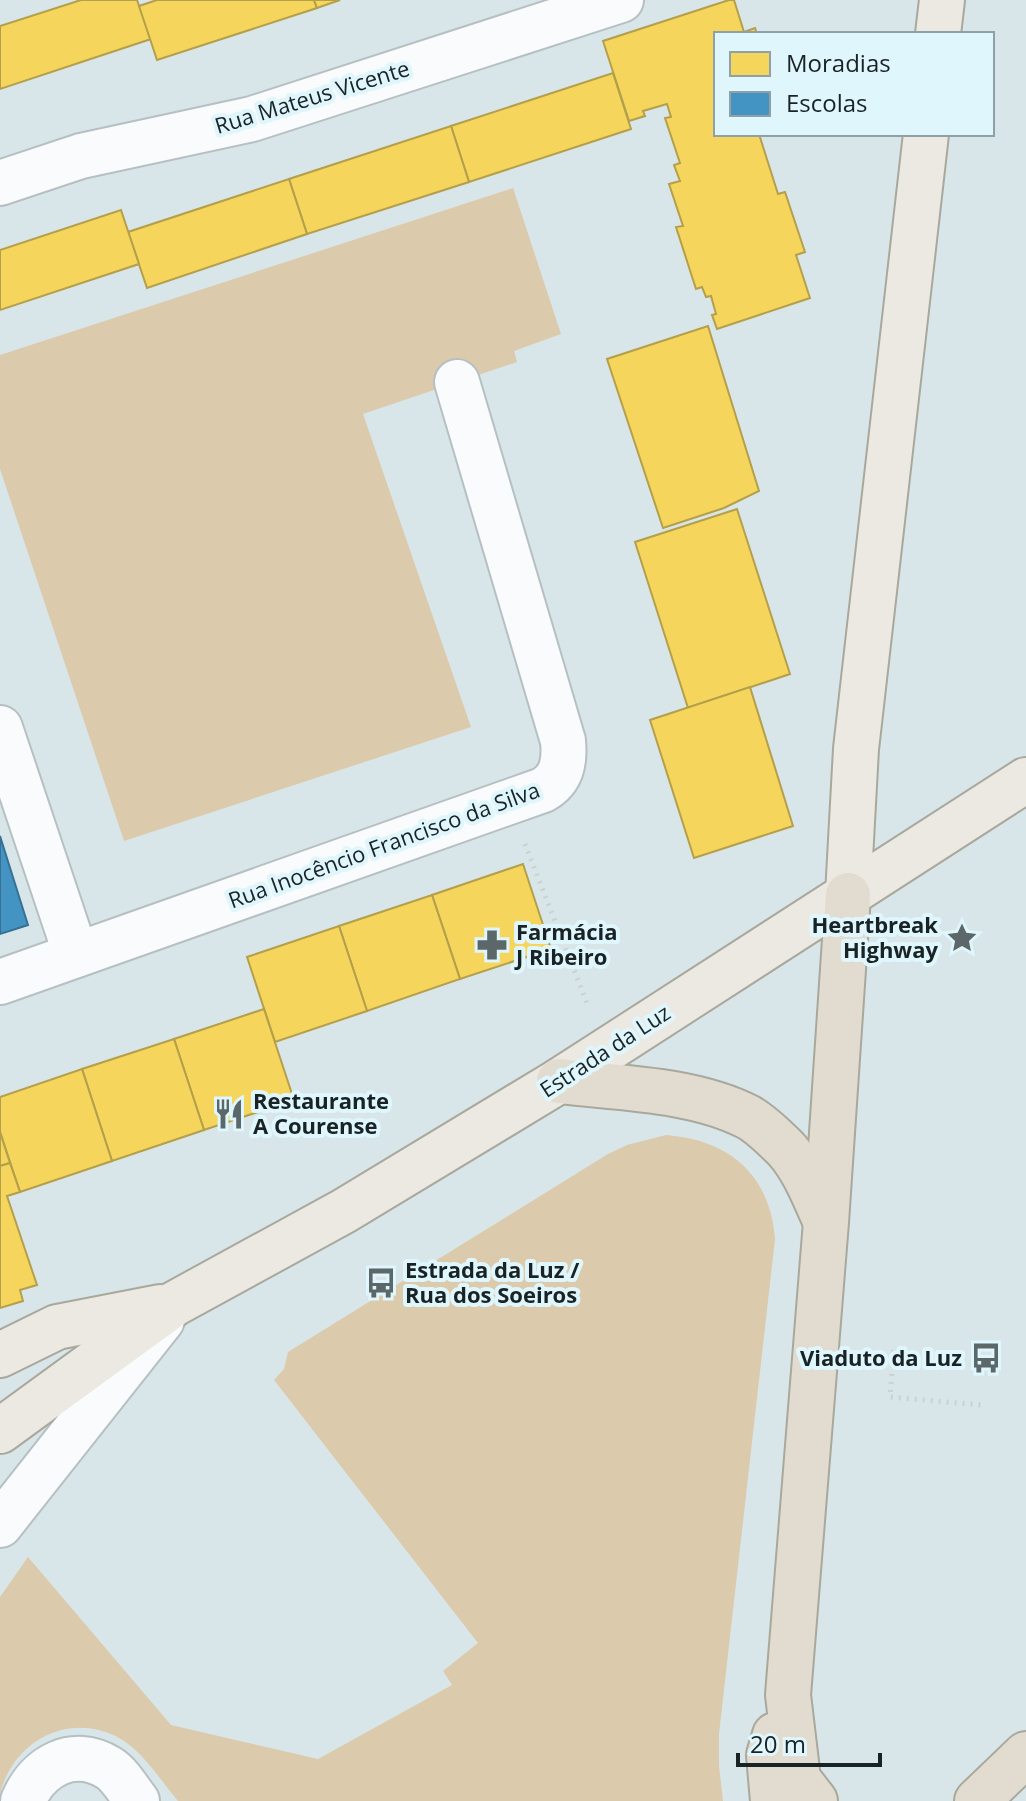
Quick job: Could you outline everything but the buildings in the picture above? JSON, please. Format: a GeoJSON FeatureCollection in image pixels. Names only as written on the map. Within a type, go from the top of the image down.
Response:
{"type":"FeatureCollection","features":[{"type":"Feature","properties":{"kind":"highway"},"geometry":{"type":"LineString","coordinates":[[815,1801],[798,1779],[788,1695],[826,1222],[848,895]]}},
{"type":"Feature","properties":{"kind":"highway"},"geometry":{"type":"LineString","coordinates":[[559,1081],[675,1095],[750,1118],[787,1151],[809,1184],[826,1222]]}},
{"type":"Feature","properties":{"kind":"highway"},"geometry":{"type":"LineString","coordinates":[[773,1801],[769,1755],[788,1695]]}},
{"type":"Feature","properties":{"kind":"highway"},"geometry":{"type":"LineString","coordinates":[[977,1801],[1026,1754]]}},
{"type":"Feature","properties":{"kind":"main road"},"geometry":{"type":"LineString","coordinates":[[938,32],[942,0]]}},
{"type":"Feature","properties":{"kind":"main road"},"geometry":{"type":"LineString","coordinates":[[848,895],[856,749],[926,136]]}},
{"type":"Feature","properties":{"kind":"main road","name":"Estrada da Luz"},"geometry":{"type":"LineString","coordinates":[[0,1431],[174,1304],[344,1211],[559,1081],[1026,780]]}},
{"type":"Feature","properties":{"kind":"main road","name":"Estrada da Luz"},"geometry":{"type":"LineString","coordinates":[[0,1355],[57,1327],[174,1304]]}},
{"type":"Feature","properties":{"kind":"street","name":"Rua Mateus Vicente"},"geometry":{"type":"LineString","coordinates":[[0,183],[81,156],[252,119],[621,0]]}},
{"type":"Feature","properties":{"kind":"street","name":"Rua Inocêncio Francisco da Silva"},"geometry":{"type":"LineString","coordinates":[[0,982],[543,790],[555,781],[564,761],[563,741],[457,382]]}},
{"type":"Feature","properties":{"kind":"street"},"geometry":{"type":"LineString","coordinates":[[0,728],[76,955]]}},
{"type":"Feature","properties":{"kind":"street"},"geometry":{"type":"LineString","coordinates":[[0,1525],[174,1304]]}},
{"type":"Feature","properties":{"kind":"street"},"geometry":{"type":"LineString","coordinates":[[23,1801],[37,1775],[62,1760],[89,1759],[111,1769],[137,1801]]}},
{"type":"Feature","properties":{"kind":"path"},"geometry":{"type":"LineString","coordinates":[[509,802],[606,1050]]}},
{"type":"Feature","properties":{"kind":"path"},"geometry":{"type":"LineString","coordinates":[[894,1350],[890,1397],[981,1405]]}},
{"type":"Feature","properties":{"kind":"shaded area"},"geometry":{"type":"Polygon","coordinates":[[[513,188],[561,334],[514,351],[517,362],[363,414],[471,727],[124,841],[0,469],[0,355],[513,188]]]}},
{"type":"Feature","properties":{"kind":"shaded area"},"geometry":{"type":"Polygon","coordinates":[[[666,1135],[709,1144],[743,1165],[765,1196],[775,1239],[719,1734],[723,1801],[178,1801],[132,1747],[105,1732],[86,1728],[48,1734],[32,1744],[7,1774],[0,1794],[0,1597],[28,1557],[171,1725],[318,1759],[452,1685],[443,1671],[478,1643],[274,1380],[284,1369],[288,1352],[608,1154],[627,1145],[666,1135]]]}},
{"type":"Feature","properties":{"kind":"place","name":"Heartbreak Highway"},"geometry":{"type":"Point","coordinates":[962,938]}},
{"type":"Feature","properties":{"kind":"place","name":"Farmácia J Ribeiro"},"geometry":{"type":"Point","coordinates":[492,945]}},
{"type":"Feature","properties":{"kind":"place","name":"Restaurante A Courense"},"geometry":{"type":"Point","coordinates":[229,1114]}},
{"type":"Feature","properties":{"kind":"place","name":"Estrada da Luz / Rua dos Soeiros"},"geometry":{"type":"Point","coordinates":[381,1283]}},
{"type":"Feature","properties":{"kind":"place","name":"Viaduto da Luz"},"geometry":{"type":"Point","coordinates":[986,1358]}}]}
